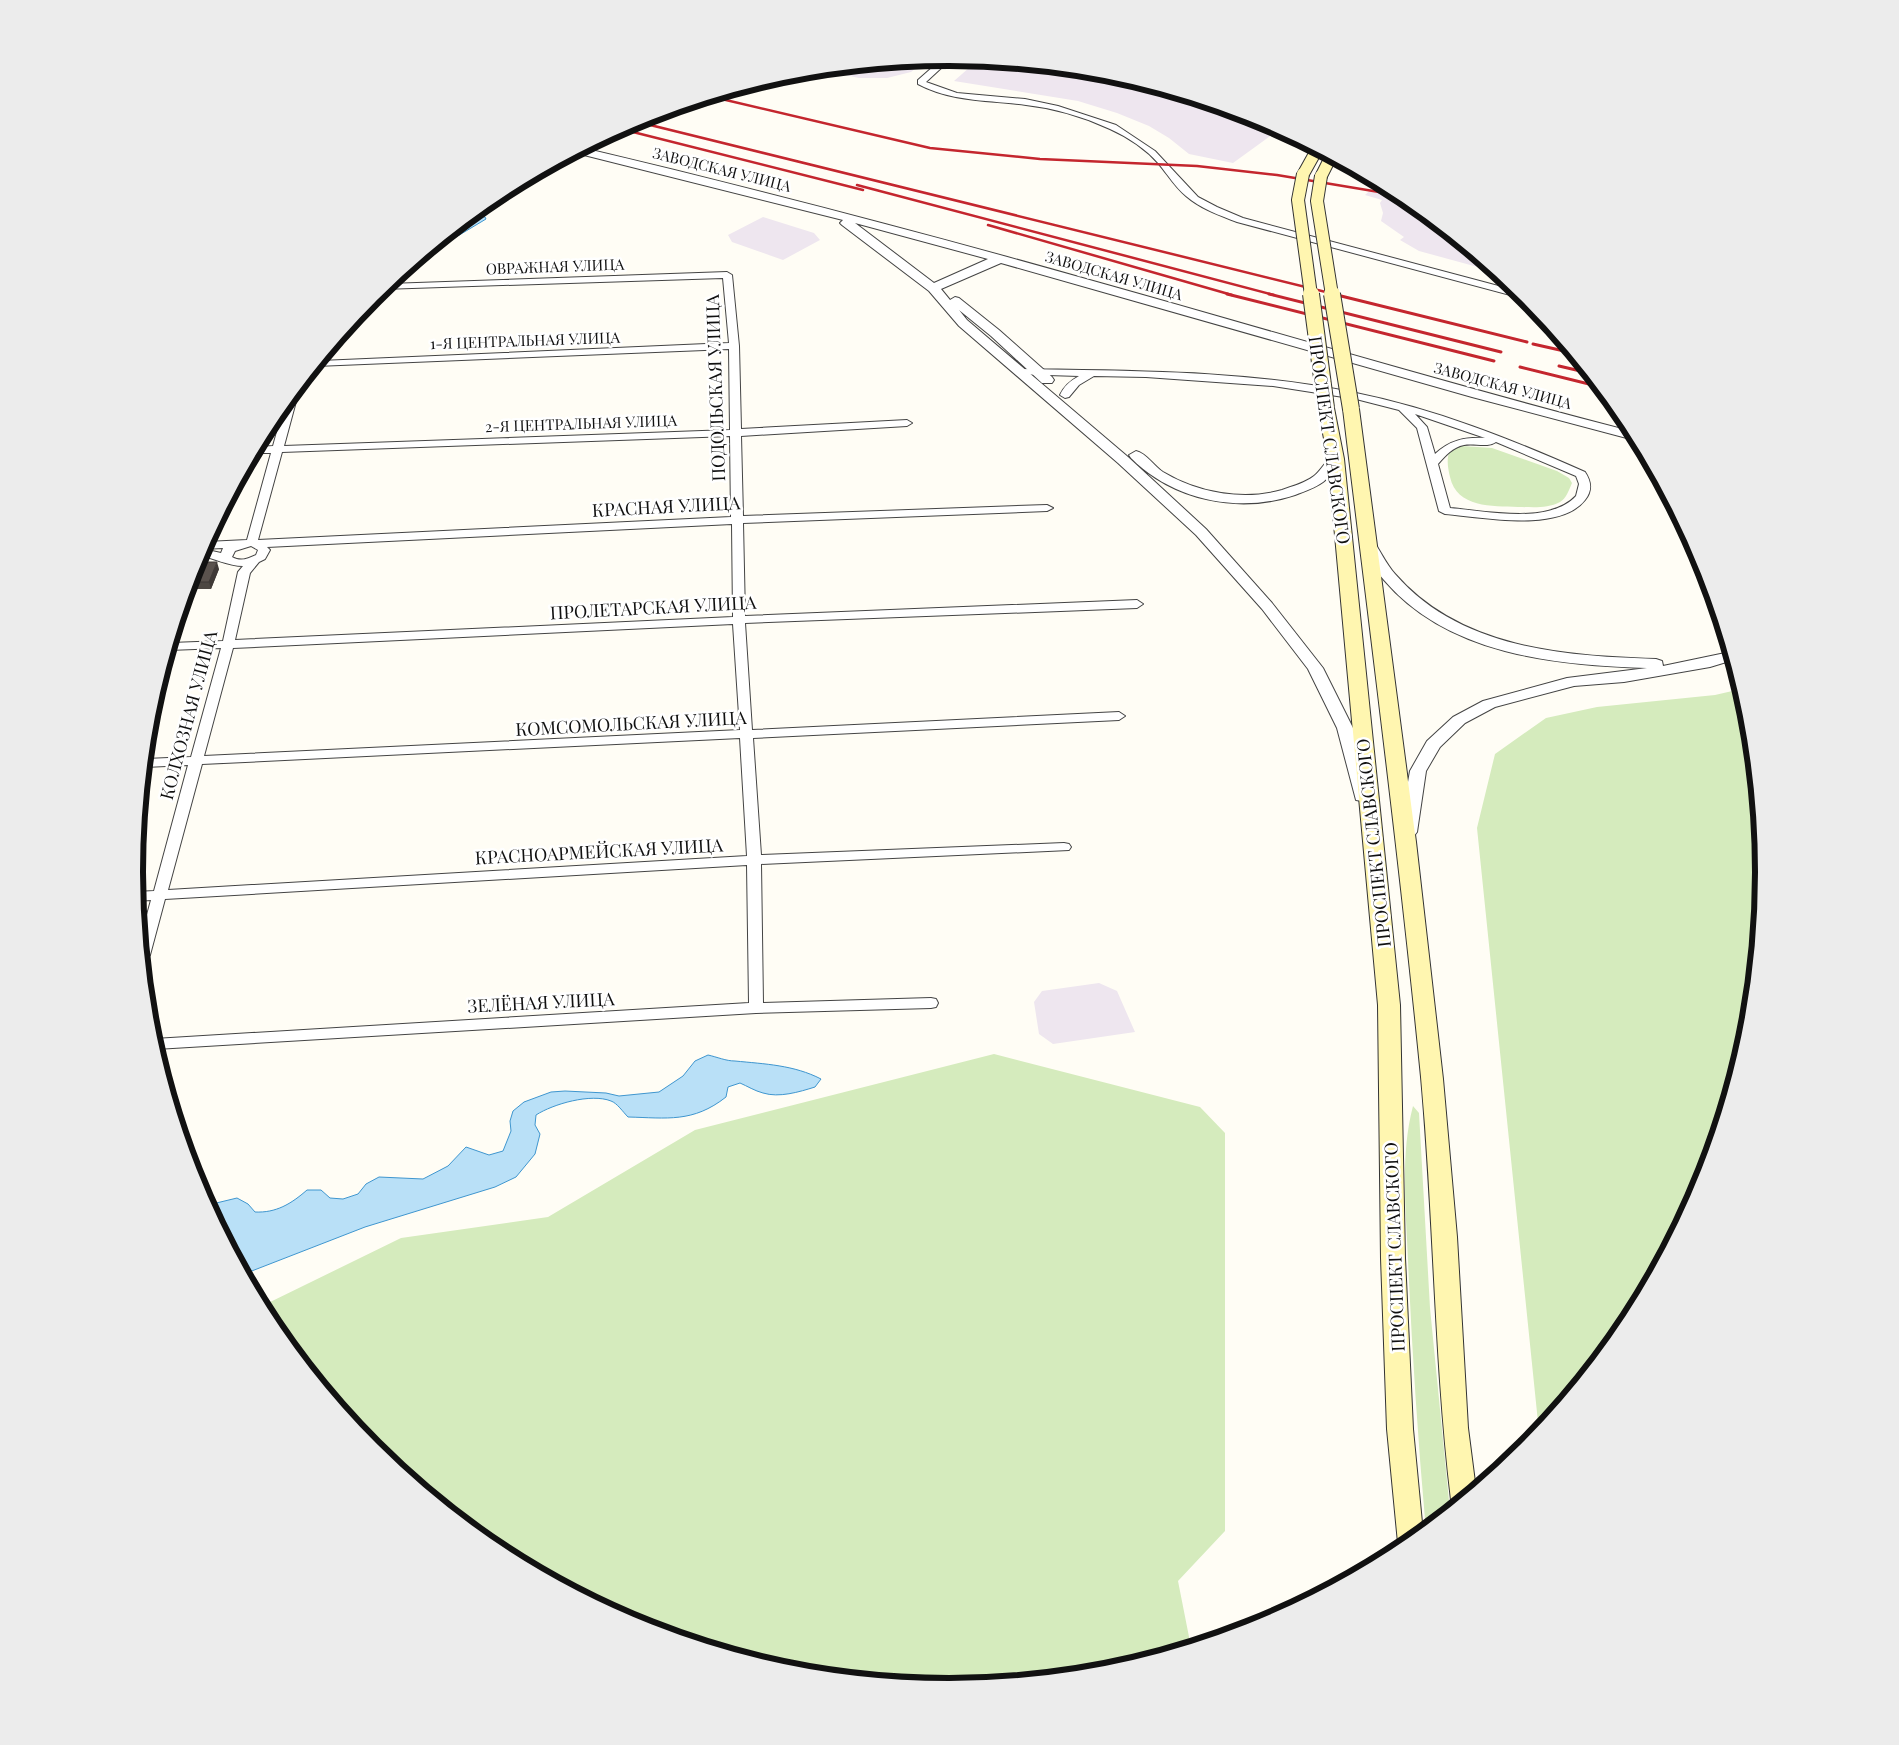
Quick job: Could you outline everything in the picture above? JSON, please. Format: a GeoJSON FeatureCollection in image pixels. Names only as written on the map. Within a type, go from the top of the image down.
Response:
{"type":"FeatureCollection","features":[{"type":"Feature","properties":{"kind":"main road","name":"ПРОСПЕКТ СЛАВСКОГО"},"geometry":{"type":"LineString","coordinates":[[1314,154],[1303,174],[1298,200],[1326,408],[1336,459],[1389,1005],[1393,1258],[1400,1429],[1410,1534]]}},
{"type":"Feature","properties":{"kind":"main road","name":"ПРОСПЕКТ СЛАВСКОГО"},"geometry":{"type":"LineString","coordinates":[[1329,161],[1321,176],[1317,201],[1351,409],[1406,842],[1432,1079],[1445,1236],[1455,1428],[1463,1493]]}},
{"type":"Feature","properties":{"kind":"street"},"geometry":{"type":"LineString","coordinates":[[939,66],[921,82],[944,92],[1055,108],[1112,127],[1134,139],[1157,157],[1189,194],[1209,207],[1240,220],[1509,292]]}},
{"type":"Feature","properties":{"kind":"street","name":"ЗАВОДСКАЯ УЛИЦА"},"geometry":{"type":"LineString","coordinates":[[588,152],[806,207],[998,259],[1435,384],[1626,434]]}},
{"type":"Feature","properties":{"kind":"street"},"geometry":{"type":"LineString","coordinates":[[806,207],[853,227],[933,288],[957,302],[1153,471],[1179,485],[1203,493],[1251,499],[1280,496],[1309,485],[1323,476],[1336,459]]}},
{"type":"Feature","properties":{"kind":"street"},"geometry":{"type":"LineString","coordinates":[[933,288],[998,259]]}},
{"type":"Feature","properties":{"kind":"street","name":"ОВРАЖНАЯ УЛИЦА"},"geometry":{"type":"LineString","coordinates":[[396,287],[727,275]]}},
{"type":"Feature","properties":{"kind":"street","name":"ПОДОЛЬСКАЯ УЛИЦА"},"geometry":{"type":"LineString","coordinates":[[727,275],[734,346],[734,432],[739,620],[754,860],[756,1008]]}},
{"type":"Feature","properties":{"kind":"street"},"geometry":{"type":"LineString","coordinates":[[933,288],[964,323],[1124,460],[1201,532],[1267,606],[1314,668],[1345,728],[1373,839]]}},
{"type":"Feature","properties":{"kind":"street","name":"1-Я ЦЕНТРАЛЬНАЯ УЛИЦА"},"geometry":{"type":"LineString","coordinates":[[325,364],[734,346]]}},
{"type":"Feature","properties":{"kind":"street"},"geometry":{"type":"LineString","coordinates":[[1020,372],[1281,384],[1357,396],[1403,408],[1512,446],[1581,474],[1586,484],[1583,495],[1572,505],[1559,512],[1542,516],[1445,511],[1422,426],[1403,408]]}},
{"type":"Feature","properties":{"kind":"street"},"geometry":{"type":"LineString","coordinates":[[1065,395],[1068,389],[1077,381],[1094,374]]}},
{"type":"Feature","properties":{"kind":"street"},"geometry":{"type":"LineString","coordinates":[[235,564],[227,551],[237,545],[254,545],[287,413]]}},
{"type":"Feature","properties":{"kind":"street","name":"2-Я ЦЕНТРАЛЬНАЯ УЛИЦА"},"geometry":{"type":"LineString","coordinates":[[263,450],[907,424]]}},
{"type":"Feature","properties":{"kind":"street"},"geometry":{"type":"LineString","coordinates":[[1432,464],[1450,445],[1462,441],[1479,441],[1512,446]]}},
{"type":"Feature","properties":{"kind":"street","name":"КРАСНАЯ УЛИЦА"},"geometry":{"type":"LineString","coordinates":[[213,546],[737,520],[1047,508]]}},
{"type":"Feature","properties":{"kind":"street"},"geometry":{"type":"LineString","coordinates":[[1367,542],[1390,579],[1413,601],[1435,616],[1494,643],[1542,656],[1586,662],[1692,665]]}},
{"type":"Feature","properties":{"kind":"street","name":"КОЛХОЗНАЯ УЛИЦА"},"geometry":{"type":"LineString","coordinates":[[147,942],[228,644],[235,564],[261,557],[254,545]]}},
{"type":"Feature","properties":{"kind":"street"},"geometry":{"type":"LineString","coordinates":[[209,555],[235,564]]}},
{"type":"Feature","properties":{"kind":"street","name":"ПРОЛЕТАРСКАЯ УЛИЦА"},"geometry":{"type":"LineString","coordinates":[[176,646],[1137,604]]}},
{"type":"Feature","properties":{"kind":"street"},"geometry":{"type":"LineString","coordinates":[[1406,842],[1418,771],[1433,744],[1459,720],[1489,704],[1573,681],[1624,677],[1726,657]]}},
{"type":"Feature","properties":{"kind":"street","name":"КОМСОМОЛЬСКАЯ УЛИЦА"},"geometry":{"type":"LineString","coordinates":[[151,763],[1119,716]]}},
{"type":"Feature","properties":{"kind":"street","name":"КРАСНОАРМЕЙСКАЯ УЛИЦА"},"geometry":{"type":"LineString","coordinates":[[144,896],[754,860],[1064,847]]}},
{"type":"Feature","properties":{"kind":"street","name":"ЗЕЛЁНАЯ УЛИЦА"},"geometry":{"type":"LineString","coordinates":[[162,1044],[756,1008],[932,1004]]}},
{"type":"Feature","properties":{"kind":"shaded area"},"geometry":{"type":"Polygon","coordinates":[[[917,67],[911,72],[887,78],[859,78],[839,74],[917,67]]]}},
{"type":"Feature","properties":{"kind":"shaded area"},"geometry":{"type":"Polygon","coordinates":[[[970,67],[1055,73],[1107,82],[1158,94],[1209,109],[1273,134],[1233,163],[1189,154],[1169,138],[1149,126],[1117,113],[1078,101],[954,81],[970,67]]]}},
{"type":"Feature","properties":{"kind":"shaded area"},"geometry":{"type":"Polygon","coordinates":[[[1374,187],[1440,233],[1484,269],[1419,251],[1400,240],[1404,237],[1381,221],[1383,213],[1380,203],[1382,200],[1365,195],[1374,187]]]}},
{"type":"Feature","properties":{"kind":"shaded area"},"geometry":{"type":"Polygon","coordinates":[[[763,217],[814,233],[820,240],[783,260],[732,242],[728,235],[763,217]]]}},
{"type":"Feature","properties":{"kind":"shaded area"},"geometry":{"type":"Polygon","coordinates":[[[1099,983],[1117,991],[1135,1032],[1053,1044],[1039,1034],[1034,1002],[1042,991],[1099,983]]]}},
{"type":"Feature","properties":{"kind":"green space"},"geometry":{"type":"Polygon","coordinates":[[[1462,446],[1492,448],[1557,471],[1569,478],[1572,483],[1564,499],[1545,507],[1508,507],[1487,505],[1468,500],[1460,495],[1454,487],[1448,467],[1450,450],[1462,446]]]}},
{"type":"Feature","properties":{"kind":"green space"},"geometry":{"type":"Polygon","coordinates":[[[1734,691],[1740,715],[1749,767],[1756,872],[1749,978],[1740,1030],[1728,1081],[1713,1132],[1694,1181],[1673,1229],[1648,1276],[1620,1320],[1589,1363],[1538,1423],[1477,828],[1495,754],[1546,718],[1597,707],[1715,695],[1734,691]]]}},
{"type":"Feature","properties":{"kind":"green space"},"geometry":{"type":"Polygon","coordinates":[[[994,1054],[1200,1107],[1225,1133],[1225,1531],[1178,1581],[1190,1642],[1107,1663],[1055,1672],[950,1679],[844,1672],[792,1663],[690,1636],[593,1596],[546,1571],[502,1543],[459,1512],[418,1479],[379,1443],[343,1404],[310,1363],[268,1303],[401,1238],[548,1217],[695,1130],[994,1054]]]}},
{"type":"Feature","properties":{"kind":"green space"},"geometry":{"type":"Polygon","coordinates":[[[1413,1106],[1419,1113],[1430,1308],[1449,1504],[1425,1523],[1413,1362],[1405,1203],[1405,1163],[1413,1106]]]}},
{"type":"Feature","properties":{"kind":"water"},"geometry":{"type":"Polygon","coordinates":[[[482,216],[486,219],[448,242],[482,216]]]}},
{"type":"Feature","properties":{"kind":"water"},"geometry":{"type":"Polygon","coordinates":[[[708,1055],[728,1060],[790,1068],[821,1079],[815,1087],[782,1095],[763,1093],[740,1083],[728,1087],[726,1097],[714,1105],[691,1115],[679,1117],[628,1117],[611,1101],[593,1098],[572,1101],[552,1107],[536,1115],[535,1125],[540,1134],[535,1154],[516,1177],[495,1187],[365,1227],[249,1272],[215,1203],[237,1198],[248,1204],[255,1212],[263,1212],[283,1207],[307,1190],[321,1190],[330,1198],[343,1199],[358,1194],[366,1184],[379,1177],[423,1179],[448,1166],[466,1147],[489,1155],[503,1151],[511,1131],[510,1121],[513,1111],[524,1102],[551,1092],[606,1093],[619,1096],[659,1092],[683,1076],[695,1061],[708,1055]]]}},
{"type":"Feature","properties":{"kind":"building"},"geometry":{"type":"Polygon","coordinates":[[[206,562],[217,562],[209,582],[198,582],[206,562]]]}},
{"type":"Feature","properties":{"kind":"railway"},"geometry":{"type":"LineString","coordinates":[[723,99],[930,148],[1040,159],[1197,166],[1277,175],[1382,193]]}},
{"type":"Feature","properties":{"kind":"railway"},"geometry":{"type":"LineString","coordinates":[[649,125],[1338,295]]}},
{"type":"Feature","properties":{"kind":"railway"},"geometry":{"type":"LineString","coordinates":[[632,132],[863,190]]}},
{"type":"Feature","properties":{"kind":"railway"},"geometry":{"type":"LineString","coordinates":[[857,185],[1274,295]]}},
{"type":"Feature","properties":{"kind":"railway"},"geometry":{"type":"LineString","coordinates":[[988,225],[1232,295]]}},
{"type":"Feature","properties":{"kind":"railway"},"geometry":{"type":"LineString","coordinates":[[1227,294],[1494,361]]}},
{"type":"Feature","properties":{"kind":"railway"},"geometry":{"type":"LineString","coordinates":[[1269,294],[1501,352]]}},
{"type":"Feature","properties":{"kind":"railway"},"geometry":{"type":"LineString","coordinates":[[1333,294],[1527,342]]}},
{"type":"Feature","properties":{"kind":"railway"},"geometry":{"type":"LineString","coordinates":[[1533,344],[1564,351]]}},
{"type":"Feature","properties":{"kind":"railway"},"geometry":{"type":"LineString","coordinates":[[1559,366],[1580,371]]}},
{"type":"Feature","properties":{"kind":"railway"},"geometry":{"type":"LineString","coordinates":[[1520,367],[1591,384]]}}]}
